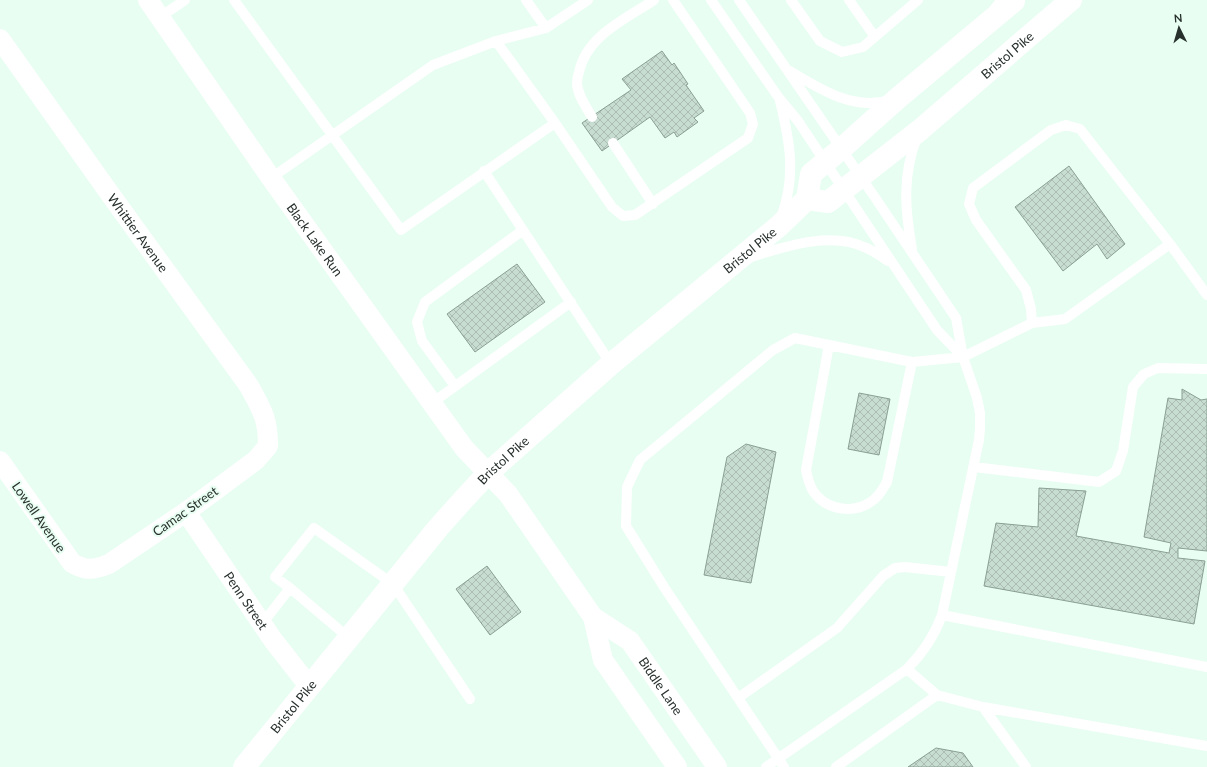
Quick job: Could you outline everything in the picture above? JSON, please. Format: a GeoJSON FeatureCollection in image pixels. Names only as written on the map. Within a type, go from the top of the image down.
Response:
{"type":"FeatureCollection","features":[{"type":"Feature","properties":{"kind":"main road","name":"Bristol Pike"},"geometry":{"type":"LineString","coordinates":[[244,767],[438,528],[488,473],[612,364],[779,226],[807,199],[828,202],[844,190],[920,130],[1071,0]]}},
{"type":"Feature","properties":{"kind":"main road"},"geometry":{"type":"LineString","coordinates":[[807,199],[811,174],[1008,4]]}},
{"type":"Feature","properties":{"kind":"street","name":"Black Lake Run"},"geometry":{"type":"LineString","coordinates":[[148,0],[271,178],[464,448],[488,473]]}},
{"type":"Feature","properties":{"kind":"street","name":"Whittier Avenue"},"geometry":{"type":"LineString","coordinates":[[0,39],[249,386],[264,415],[268,430]]}},
{"type":"Feature","properties":{"kind":"street","name":"Camac Street"},"geometry":{"type":"LineString","coordinates":[[81,568],[99,568],[109,564],[186,512],[256,460],[268,446],[268,430]]}},
{"type":"Feature","properties":{"kind":"street","name":"Lowell Avenue"},"geometry":{"type":"LineString","coordinates":[[0,461],[72,563],[81,568]]}},
{"type":"Feature","properties":{"kind":"street","name":"Biddle Lane"},"geometry":{"type":"LineString","coordinates":[[488,473],[508,494],[593,617],[603,660],[679,765]]}},
{"type":"Feature","properties":{"kind":"street","name":"Penn Street"},"geometry":{"type":"LineString","coordinates":[[186,512],[262,624],[310,686]]}},
{"type":"Feature","properties":{"kind":"street","name":"Biddle Lane"},"geometry":{"type":"LineString","coordinates":[[593,617],[630,641],[717,767]]}},
{"type":"Feature","properties":{"kind":"lane"},"geometry":{"type":"LineString","coordinates":[[160,17],[185,0]]}},
{"type":"Feature","properties":{"kind":"lane"},"geometry":{"type":"LineString","coordinates":[[234,0],[401,230],[555,124]]}},
{"type":"Feature","properties":{"kind":"lane"},"geometry":{"type":"LineString","coordinates":[[526,0],[546,28]]}},
{"type":"Feature","properties":{"kind":"lane"},"geometry":{"type":"LineString","coordinates":[[271,178],[433,65],[496,41],[546,28],[588,0]]}},
{"type":"Feature","properties":{"kind":"lane"},"geometry":{"type":"LineString","coordinates":[[592,117],[581,99],[577,83],[581,64],[591,46],[605,32],[654,0]]}},
{"type":"Feature","properties":{"kind":"lane"},"geometry":{"type":"LineString","coordinates":[[496,41],[612,207],[622,216],[635,215],[748,138],[753,124],[750,113],[673,0]]}},
{"type":"Feature","properties":{"kind":"lane"},"geometry":{"type":"LineString","coordinates":[[711,0],[779,98],[798,121],[833,155],[861,176],[956,318],[963,357],[977,398],[980,413],[979,440],[974,467],[942,615],[930,642],[919,657],[907,669],[781,763],[766,767]]}},
{"type":"Feature","properties":{"kind":"lane"},"geometry":{"type":"LineString","coordinates":[[739,0],[787,68],[833,155],[844,190],[937,330],[963,357]]}},
{"type":"Feature","properties":{"kind":"lane"},"geometry":{"type":"LineString","coordinates":[[791,0],[820,41],[842,52],[863,47],[918,0]]}},
{"type":"Feature","properties":{"kind":"lane"},"geometry":{"type":"LineString","coordinates":[[849,0],[875,37]]}},
{"type":"Feature","properties":{"kind":"lane"},"geometry":{"type":"LineString","coordinates":[[787,68],[818,88],[844,100],[872,103],[886,102],[898,98]]}},
{"type":"Feature","properties":{"kind":"lane"},"geometry":{"type":"LineString","coordinates":[[779,98],[790,145],[791,174],[786,204],[779,226]]}},
{"type":"Feature","properties":{"kind":"lane"},"geometry":{"type":"LineString","coordinates":[[1032,323],[1031,309],[1026,290],[976,220],[969,204],[973,188],[1051,130],[1066,125],[1080,129],[1170,244],[1207,295]]}},
{"type":"Feature","properties":{"kind":"lane"},"geometry":{"type":"LineString","coordinates":[[912,253],[907,224],[906,189],[912,152],[920,130]]}},
{"type":"Feature","properties":{"kind":"lane"},"geometry":{"type":"LineString","coordinates":[[613,143],[653,204]]}},
{"type":"Feature","properties":{"kind":"lane"},"geometry":{"type":"LineString","coordinates":[[484,172],[612,364]]}},
{"type":"Feature","properties":{"kind":"lane"},"geometry":{"type":"LineString","coordinates":[[455,386],[422,341],[417,322],[425,302],[523,230]]}},
{"type":"Feature","properties":{"kind":"lane"},"geometry":{"type":"LineString","coordinates":[[735,262],[784,247],[804,243],[837,241],[851,242],[864,246],[893,264]]}},
{"type":"Feature","properties":{"kind":"lane"},"geometry":{"type":"LineString","coordinates":[[781,763],[664,587],[626,526],[627,487],[640,460],[773,350],[795,338],[912,362],[963,357],[1032,323],[1065,319],[1170,244]]}},
{"type":"Feature","properties":{"kind":"lane"},"geometry":{"type":"LineString","coordinates":[[432,403],[571,302]]}},
{"type":"Feature","properties":{"kind":"lane"},"geometry":{"type":"LineString","coordinates":[[829,345],[806,470],[810,484],[817,496],[828,505],[842,509],[856,508],[870,503],[880,494],[887,482],[912,362]]}},
{"type":"Feature","properties":{"kind":"lane"},"geometry":{"type":"LineString","coordinates":[[974,467],[1099,482],[1116,471],[1123,451],[1133,387],[1144,374],[1158,368],[1207,369]]}},
{"type":"Feature","properties":{"kind":"lane"},"geometry":{"type":"LineString","coordinates":[[349,638],[276,577],[314,528],[392,584],[470,698]]}},
{"type":"Feature","properties":{"kind":"lane"},"geometry":{"type":"LineString","coordinates":[[738,698],[837,628],[883,576],[895,568],[905,567],[951,572]]}},
{"type":"Feature","properties":{"kind":"lane"},"geometry":{"type":"LineString","coordinates":[[262,624],[290,588]]}},
{"type":"Feature","properties":{"kind":"lane"},"geometry":{"type":"LineString","coordinates":[[942,615],[1207,667]]}},
{"type":"Feature","properties":{"kind":"lane"},"geometry":{"type":"LineString","coordinates":[[907,669],[937,694],[982,707],[1207,746]]}},
{"type":"Feature","properties":{"kind":"lane"},"geometry":{"type":"LineString","coordinates":[[836,767],[937,694]]}},
{"type":"Feature","properties":{"kind":"lane"},"geometry":{"type":"LineString","coordinates":[[982,707],[1026,767]]}},
{"type":"Feature","properties":{"kind":"building"},"geometry":{"type":"Polygon","coordinates":[[[662,51],[672,65],[674,63],[688,84],[686,85],[704,111],[694,118],[698,122],[677,137],[674,132],[665,138],[650,117],[602,151],[582,123],[631,90],[622,79],[662,51]]]}},
{"type":"Feature","properties":{"kind":"building"},"geometry":{"type":"Polygon","coordinates":[[[1069,166],[1125,244],[1107,259],[1097,244],[1063,271],[1015,207],[1069,166]]]}},
{"type":"Feature","properties":{"kind":"building"},"geometry":{"type":"Polygon","coordinates":[[[517,264],[545,302],[475,352],[447,314],[517,264]]]}},
{"type":"Feature","properties":{"kind":"building"},"geometry":{"type":"Polygon","coordinates":[[[1182,389],[1201,400],[1207,399],[1207,551],[1178,548],[1178,558],[1205,561],[1194,624],[984,586],[996,523],[1038,527],[1039,488],[1086,491],[1076,536],[1169,553],[1171,543],[1144,537],[1168,398],[1182,400],[1182,389]]]}},
{"type":"Feature","properties":{"kind":"building"},"geometry":{"type":"Polygon","coordinates":[[[859,393],[890,399],[879,455],[848,449],[859,393]]]}},
{"type":"Feature","properties":{"kind":"building"},"geometry":{"type":"Polygon","coordinates":[[[746,444],[776,452],[751,583],[704,575],[727,457],[746,444]]]}},
{"type":"Feature","properties":{"kind":"building"},"geometry":{"type":"Polygon","coordinates":[[[487,566],[521,612],[490,635],[456,589],[487,566]]]}},
{"type":"Feature","properties":{"kind":"building"},"geometry":{"type":"Polygon","coordinates":[[[936,748],[963,753],[973,767],[908,767],[936,748]]]}}]}
